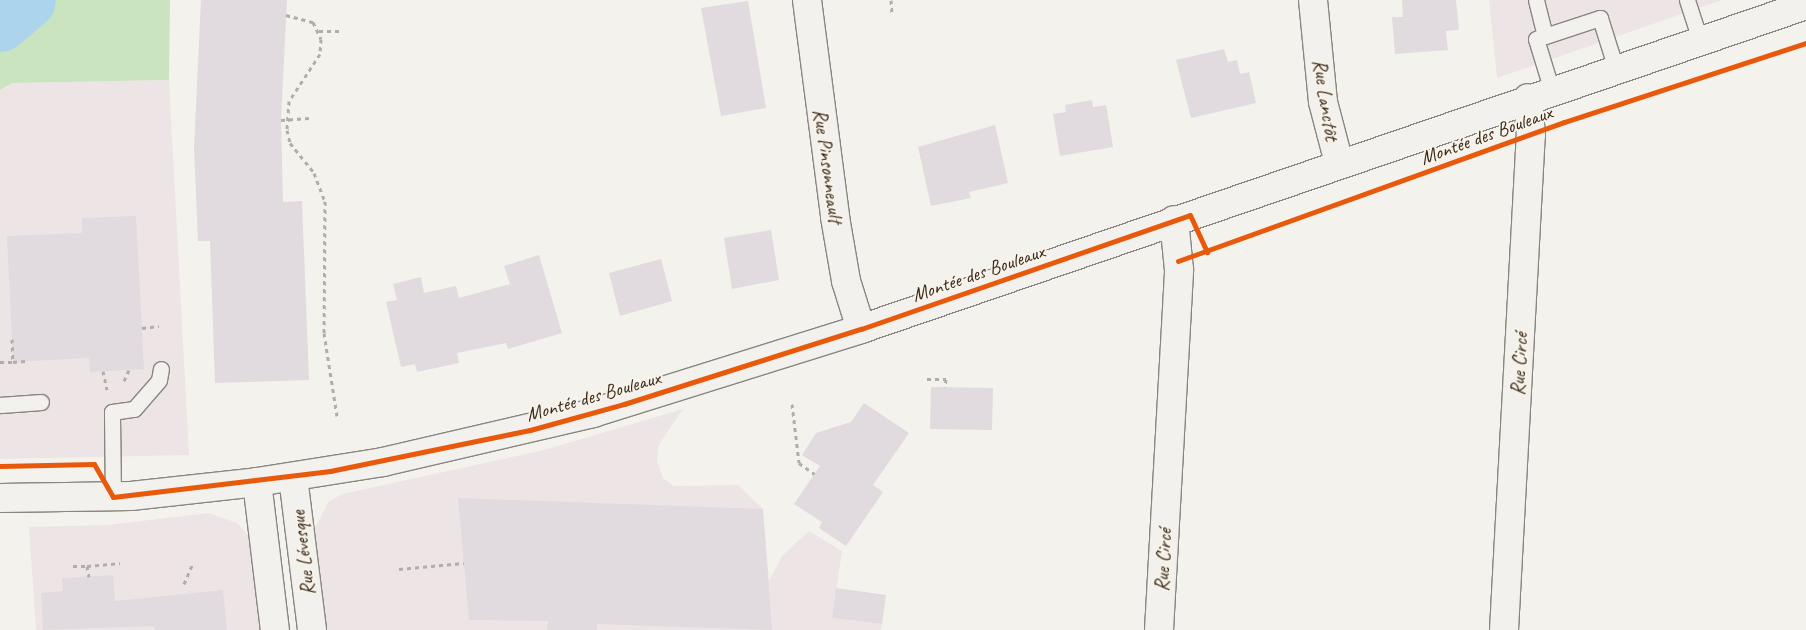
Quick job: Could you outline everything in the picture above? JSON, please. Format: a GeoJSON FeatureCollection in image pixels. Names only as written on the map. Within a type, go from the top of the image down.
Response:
{"type":"FeatureCollection","features":[{"type":"Feature","properties":{"kind":"street","name":"Rue Pinsonneault"},"geometry":{"type":"LineString","coordinates":[[807,0],[836,224],[861,329]]}},
{"type":"Feature","properties":{"kind":"street","name":"Rue Lanctôt"},"geometry":{"type":"LineString","coordinates":[[1313,0],[1323,102],[1339,163]]}},
{"type":"Feature","properties":{"kind":"street","name":"Montée des Bouleaux"},"geometry":{"type":"LineString","coordinates":[[0,498],[113,498],[293,477],[429,452],[593,413],[861,329],[1540,94],[1806,5]]}},
{"type":"Feature","properties":{"kind":"street","name":"Rue Circé"},"geometry":{"type":"LineString","coordinates":[[1504,630],[1531,135],[1540,94]]}},
{"type":"Feature","properties":{"kind":"street","name":"Rue Circé"},"geometry":{"type":"LineString","coordinates":[[1160,630],[1178,270],[1174,220]]}},
{"type":"Feature","properties":{"kind":"street","name":"Rue Lévesque"},"geometry":{"type":"LineString","coordinates":[[293,477],[312,630]]}},
{"type":"Feature","properties":{"kind":"street","name":"Rue Lévesque"},"geometry":{"type":"LineString","coordinates":[[257,482],[275,630]]}},
{"type":"Feature","properties":{"kind":"lane"},"geometry":{"type":"LineString","coordinates":[[1536,0],[1545,36]]}},
{"type":"Feature","properties":{"kind":"lane"},"geometry":{"type":"LineString","coordinates":[[1687,0],[1700,40]]}},
{"type":"Feature","properties":{"kind":"lane"},"geometry":{"type":"LineString","coordinates":[[1540,94],[1536,39],[1545,36],[1600,18],[1616,69]]}},
{"type":"Feature","properties":{"kind":"lane"},"geometry":{"type":"LineString","coordinates":[[113,498],[112,412],[134,408],[159,380],[161,369]]}},
{"type":"Feature","properties":{"kind":"lane"},"geometry":{"type":"LineString","coordinates":[[0,405],[41,402]]}},
{"type":"Feature","properties":{"kind":"path"},"geometry":{"type":"LineString","coordinates":[[891,0],[892,15]]}},
{"type":"Feature","properties":{"kind":"path"},"geometry":{"type":"LineString","coordinates":[[286,15],[313,22],[319,31],[320,54],[289,101],[287,119],[290,144],[314,173],[325,201],[324,333],[337,416]]}},
{"type":"Feature","properties":{"kind":"path"},"geometry":{"type":"LineString","coordinates":[[319,31],[341,31]]}},
{"type":"Feature","properties":{"kind":"path"},"geometry":{"type":"LineString","coordinates":[[281,120],[308,118]]}},
{"type":"Feature","properties":{"kind":"path"},"geometry":{"type":"LineString","coordinates":[[142,328],[159,326]]}},
{"type":"Feature","properties":{"kind":"path"},"geometry":{"type":"LineString","coordinates":[[12,339],[14,362]]}},
{"type":"Feature","properties":{"kind":"path"},"geometry":{"type":"LineString","coordinates":[[0,362],[25,361]]}},
{"type":"Feature","properties":{"kind":"path"},"geometry":{"type":"LineString","coordinates":[[926,379],[946,379],[945,387]]}},
{"type":"Feature","properties":{"kind":"path"},"geometry":{"type":"LineString","coordinates":[[792,404],[799,463],[815,474]]}},
{"type":"Feature","properties":{"kind":"path"},"geometry":{"type":"LineString","coordinates":[[73,566],[120,563]]}},
{"type":"Feature","properties":{"kind":"path"},"geometry":{"type":"LineString","coordinates":[[184,584],[193,563]]}},
{"type":"Feature","properties":{"kind":"path"},"geometry":{"type":"LineString","coordinates":[[399,569],[464,563]]}},
{"type":"Feature","properties":{"kind":"path"},"geometry":{"type":"LineString","coordinates":[[87,566],[89,577]]}},
{"type":"Feature","properties":{"kind":"shaded area"},"geometry":{"type":"Polygon","coordinates":[[[1489,0],[1722,0],[1497,78],[1489,0]]]}},
{"type":"Feature","properties":{"kind":"shaded area"},"geometry":{"type":"Polygon","coordinates":[[[169,80],[189,455],[0,459],[0,90],[12,83],[169,80]]]}},
{"type":"Feature","properties":{"kind":"shaded area"},"geometry":{"type":"Polygon","coordinates":[[[683,409],[658,446],[657,461],[663,478],[674,486],[738,485],[763,509],[769,581],[782,556],[809,531],[842,551],[832,618],[882,624],[881,630],[326,630],[315,529],[328,502],[342,494],[544,450],[683,409]]]}},
{"type":"Feature","properties":{"kind":"shaded area"},"geometry":{"type":"Polygon","coordinates":[[[209,513],[237,523],[248,535],[262,630],[36,630],[29,527],[107,525],[209,513]]]}},
{"type":"Feature","properties":{"kind":"green space"},"geometry":{"type":"Polygon","coordinates":[[[0,0],[170,0],[169,80],[12,83],[0,90],[0,0]]]}},
{"type":"Feature","properties":{"kind":"building"},"geometry":{"type":"Polygon","coordinates":[[[201,0],[287,0],[281,120],[283,202],[302,201],[309,380],[215,383],[210,241],[198,241],[194,149],[201,0]]]}},
{"type":"Feature","properties":{"kind":"building"},"geometry":{"type":"Polygon","coordinates":[[[1402,0],[1456,0],[1459,30],[1446,31],[1448,50],[1395,54],[1392,17],[1403,17],[1402,0]]]}},
{"type":"Feature","properties":{"kind":"building"},"geometry":{"type":"Polygon","coordinates":[[[748,1],[766,108],[721,116],[701,8],[748,1]]]}},
{"type":"Feature","properties":{"kind":"building"},"geometry":{"type":"Polygon","coordinates":[[[1224,49],[1228,62],[1237,60],[1240,74],[1249,72],[1256,103],[1191,118],[1176,60],[1224,49]]]}},
{"type":"Feature","properties":{"kind":"building"},"geometry":{"type":"Polygon","coordinates":[[[1092,100],[1093,107],[1106,105],[1113,147],[1060,156],[1053,114],[1066,112],[1065,105],[1092,100]]]}},
{"type":"Feature","properties":{"kind":"building"},"geometry":{"type":"Polygon","coordinates":[[[995,125],[1008,183],[969,192],[971,198],[931,206],[918,147],[995,125]]]}},
{"type":"Feature","properties":{"kind":"building"},"geometry":{"type":"Polygon","coordinates":[[[136,216],[144,369],[90,372],[89,358],[13,362],[7,236],[82,233],[82,218],[136,216]]]}},
{"type":"Feature","properties":{"kind":"building"},"geometry":{"type":"Polygon","coordinates":[[[771,230],[779,280],[732,289],[724,238],[771,230]]]}},
{"type":"Feature","properties":{"kind":"building"},"geometry":{"type":"Polygon","coordinates":[[[539,255],[562,333],[508,349],[506,343],[457,353],[459,363],[417,372],[415,364],[401,367],[386,302],[397,300],[393,284],[421,277],[424,293],[456,286],[459,298],[510,284],[504,266],[539,255]]]}},
{"type":"Feature","properties":{"kind":"building"},"geometry":{"type":"Polygon","coordinates":[[[661,259],[672,301],[620,316],[609,273],[661,259]]]}},
{"type":"Feature","properties":{"kind":"building"},"geometry":{"type":"Polygon","coordinates":[[[931,387],[993,388],[992,430],[930,429],[931,387]]]}},
{"type":"Feature","properties":{"kind":"building"},"geometry":{"type":"Polygon","coordinates":[[[864,403],[909,433],[873,485],[883,492],[846,546],[819,528],[822,522],[794,504],[820,466],[802,455],[816,433],[851,422],[864,403]]]}},
{"type":"Feature","properties":{"kind":"building"},"geometry":{"type":"Polygon","coordinates":[[[458,498],[763,509],[772,630],[597,624],[597,630],[547,630],[548,621],[469,620],[458,498]]]}},
{"type":"Feature","properties":{"kind":"building"},"geometry":{"type":"Polygon","coordinates":[[[113,575],[115,601],[223,590],[227,630],[155,630],[154,626],[43,630],[41,593],[63,591],[62,578],[113,575]]]}},
{"type":"Feature","properties":{"kind":"building"},"geometry":{"type":"Polygon","coordinates":[[[836,588],[886,595],[882,624],[832,618],[836,588]]]}},
{"type":"Feature","properties":{"kind":"waterway"},"geometry":{"type":"LineString","coordinates":[[0,23],[27,0]]}},
{"type":"Feature","properties":{"kind":"cycle path"},"geometry":{"type":"LineString","coordinates":[[1178,261],[1564,122],[1806,43]]}},
{"type":"Feature","properties":{"kind":"cycle path"},"geometry":{"type":"LineString","coordinates":[[0,466],[94,464],[113,497],[330,471],[530,430],[624,404],[861,329],[1190,215],[1207,252]]}}]}
